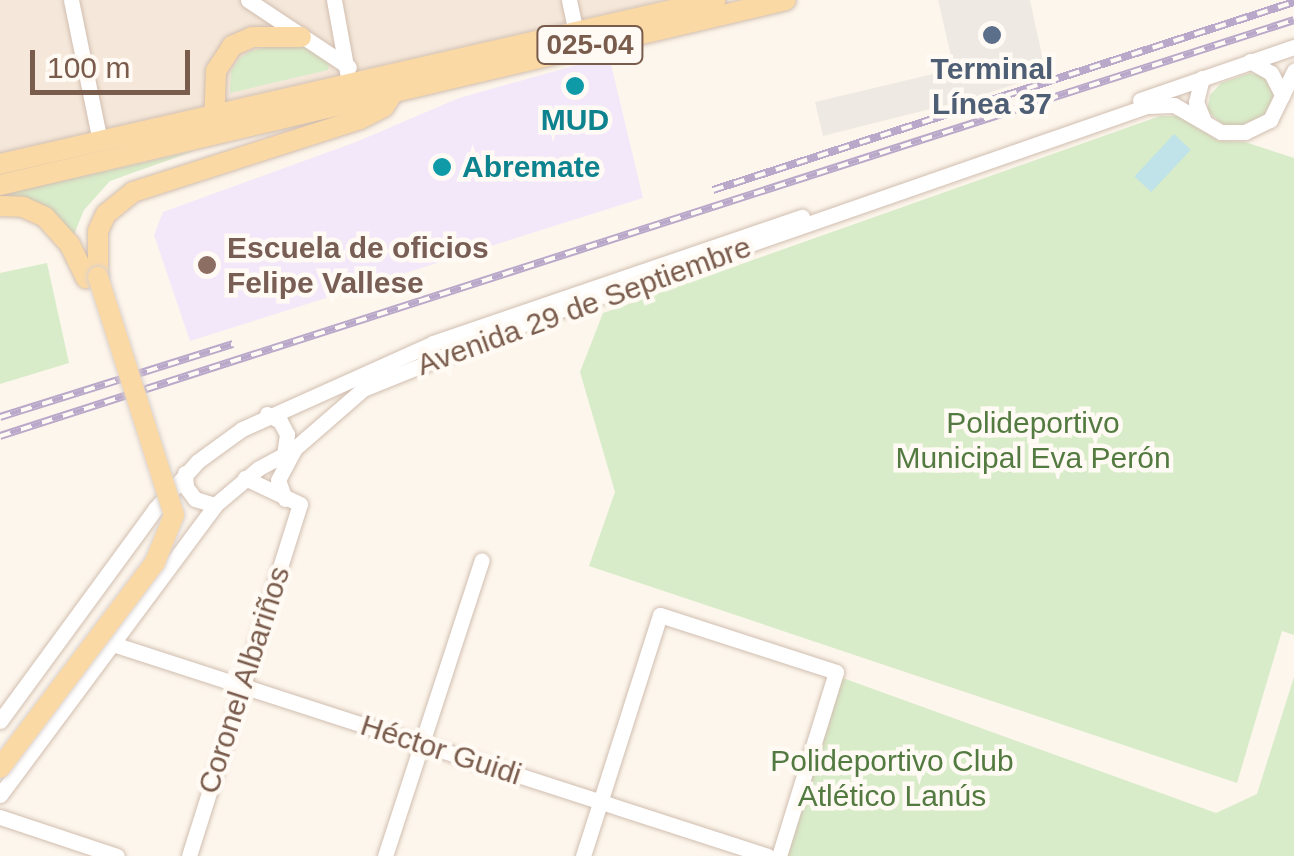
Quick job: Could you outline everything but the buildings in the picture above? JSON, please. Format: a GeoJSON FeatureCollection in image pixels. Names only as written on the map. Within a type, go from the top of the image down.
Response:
{"type":"FeatureCollection","features":[{"type":"Feature","properties":{"kind":"main road","name":"025-04"},"geometry":{"type":"LineString","coordinates":[[0,185],[350,83],[715,0]]}},
{"type":"Feature","properties":{"kind":"main road","name":"025-04"},"geometry":{"type":"LineString","coordinates":[[350,83],[394,91],[786,0]]}},
{"type":"Feature","properties":{"kind":"main road"},"geometry":{"type":"LineString","coordinates":[[0,768],[167,540],[173,502],[98,277],[94,248],[106,214],[118,201],[204,162],[210,151],[208,124],[216,71],[240,40],[300,36]]}},
{"type":"Feature","properties":{"kind":"main road"},"geometry":{"type":"LineString","coordinates":[[86,278],[85,242],[105,198],[130,181],[348,124],[384,107],[394,91]]}},
{"type":"Feature","properties":{"kind":"main road","name":"025-04"},"geometry":{"type":"LineString","coordinates":[[0,164],[100,141],[208,124]]}},
{"type":"Feature","properties":{"kind":"main road"},"geometry":{"type":"LineString","coordinates":[[0,206],[24,207],[45,217],[86,278],[157,495],[160,522],[147,552],[0,746]]}},
{"type":"Feature","properties":{"kind":"street"},"geometry":{"type":"LineString","coordinates":[[70,0],[100,141]]}},
{"type":"Feature","properties":{"kind":"street"},"geometry":{"type":"LineString","coordinates":[[248,0],[300,36],[350,83]]}},
{"type":"Feature","properties":{"kind":"street"},"geometry":{"type":"LineString","coordinates":[[334,0],[350,83],[348,124]]}},
{"type":"Feature","properties":{"kind":"street"},"geometry":{"type":"LineString","coordinates":[[568,0],[576,32]]}},
{"type":"Feature","properties":{"kind":"street","name":"Avenida 29 de Septiembre"},"geometry":{"type":"LineString","coordinates":[[0,721],[185,472],[267,414],[423,347],[539,304],[1294,46]]}},
{"type":"Feature","properties":{"kind":"street"},"geometry":{"type":"LineString","coordinates":[[1250,60],[1271,73],[1282,94]]}},
{"type":"Feature","properties":{"kind":"street","name":"Avenida 29 de Septiembre"},"geometry":{"type":"LineString","coordinates":[[0,795],[215,505],[245,478],[289,452],[362,389],[548,314],[1147,106],[1182,108],[1206,124],[1232,134],[1256,128],[1270,120],[1294,71]]}},
{"type":"Feature","properties":{"kind":"street"},"geometry":{"type":"LineString","coordinates":[[1202,78],[1196,102],[1206,124]]}},
{"type":"Feature","properties":{"kind":"street"},"geometry":{"type":"LineString","coordinates":[[267,414],[284,427],[289,452]]}},
{"type":"Feature","properties":{"kind":"street","name":"Coronel Albariños"},"geometry":{"type":"LineString","coordinates":[[189,856],[293,502],[278,480],[289,452]]}},
{"type":"Feature","properties":{"kind":"street"},"geometry":{"type":"LineString","coordinates":[[185,472],[190,494],[201,503],[215,505]]}},
{"type":"Feature","properties":{"kind":"street"},"geometry":{"type":"LineString","coordinates":[[245,478],[293,502]]}},
{"type":"Feature","properties":{"kind":"street"},"geometry":{"type":"LineString","coordinates":[[385,856],[482,560]]}},
{"type":"Feature","properties":{"kind":"street"},"geometry":{"type":"LineString","coordinates":[[583,856],[660,615],[836,672],[778,856]]}},
{"type":"Feature","properties":{"kind":"street","name":"Héctor Guidi"},"geometry":{"type":"LineString","coordinates":[[113,644],[768,856]]}},
{"type":"Feature","properties":{"kind":"street"},"geometry":{"type":"LineString","coordinates":[[0,818],[117,856]]}},
{"type":"Feature","properties":{"kind":"shaded area"},"geometry":{"type":"Polygon","coordinates":[[[0,0],[664,0],[0,153],[0,0]]]}},
{"type":"Feature","properties":{"kind":"shaded area","name":"Terminal Línea 37"},"geometry":{"type":"Polygon","coordinates":[[[938,0],[1030,0],[1046,74],[970,99],[823,136],[815,102],[954,69],[938,0]]]}},
{"type":"Feature","properties":{"kind":"shaded area"},"geometry":{"type":"Polygon","coordinates":[[[609,56],[643,198],[190,341],[154,235],[163,212],[356,142],[459,98],[609,56]]]}},
{"type":"Feature","properties":{"kind":"green space"},"geometry":{"type":"Polygon","coordinates":[[[302,45],[329,64],[328,70],[230,93],[231,71],[239,59],[250,51],[302,45]]]}},
{"type":"Feature","properties":{"kind":"green space"},"geometry":{"type":"Polygon","coordinates":[[[1250,73],[1264,76],[1275,90],[1270,113],[1229,130],[1207,111],[1210,95],[1221,83],[1250,73]]]}},
{"type":"Feature","properties":{"kind":"green space","name":"Polideportivo Municipal Eva Perón"},"geometry":{"type":"Polygon","coordinates":[[[1160,116],[1178,116],[1219,141],[1245,142],[1294,158],[1294,635],[1282,631],[1237,783],[589,566],[615,492],[580,372],[603,313],[1160,116]]]}},
{"type":"Feature","properties":{"kind":"green space"},"geometry":{"type":"Polygon","coordinates":[[[194,151],[110,181],[84,210],[73,237],[0,200],[0,195],[194,151]]]}},
{"type":"Feature","properties":{"kind":"green space"},"geometry":{"type":"Polygon","coordinates":[[[47,263],[69,363],[0,384],[0,273],[47,263]]]}},
{"type":"Feature","properties":{"kind":"green space","name":"Polideportivo Club Atlético Lanús"},"geometry":{"type":"Polygon","coordinates":[[[840,677],[1216,813],[1257,794],[1294,677],[1294,856],[785,856],[840,677]]]}},
{"type":"Feature","properties":{"kind":"water"},"geometry":{"type":"Polygon","coordinates":[[[1174,134],[1191,150],[1151,192],[1134,176],[1174,134]]]}},
{"type":"Feature","properties":{"kind":"railway"},"geometry":{"type":"LineString","coordinates":[[713,190],[1294,2]]}},
{"type":"Feature","properties":{"kind":"railway"},"geometry":{"type":"LineString","coordinates":[[0,436],[1294,20]]}},
{"type":"Feature","properties":{"kind":"railway"},"geometry":{"type":"LineString","coordinates":[[0,417],[233,344]]}},
{"type":"Feature","properties":{"kind":"place","name":"Terminal Línea 37"},"geometry":{"type":"Point","coordinates":[992,35]}},
{"type":"Feature","properties":{"kind":"place","name":"MUD"},"geometry":{"type":"Point","coordinates":[575,86]}},
{"type":"Feature","properties":{"kind":"place","name":"Abremate"},"geometry":{"type":"Point","coordinates":[442,167]}},
{"type":"Feature","properties":{"kind":"place","name":"Escuela de oficios Felipe Vallese"},"geometry":{"type":"Point","coordinates":[207,265]}}]}
